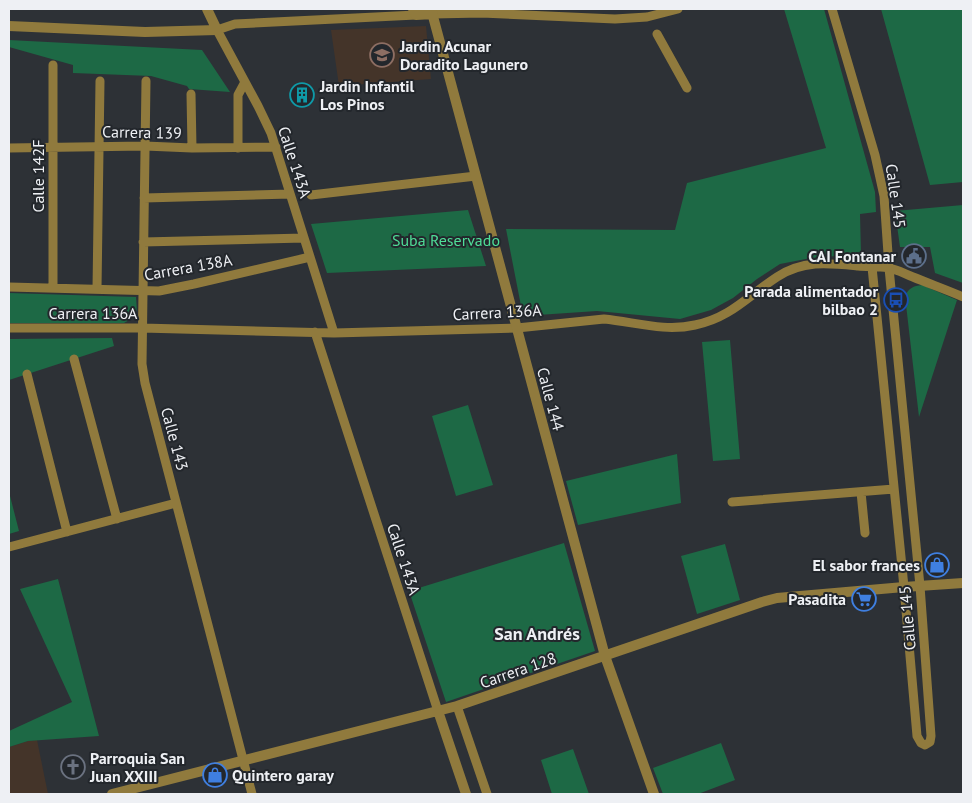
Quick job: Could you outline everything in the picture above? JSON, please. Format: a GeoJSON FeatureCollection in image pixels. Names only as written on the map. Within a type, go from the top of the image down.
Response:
{"type":"FeatureCollection","features":[{"type":"Feature","properties":{"kind":"street","name":"Calle 143A"},"geometry":{"type":"LineString","coordinates":[[207,9],[265,121],[276,147],[334,333]]}},
{"type":"Feature","properties":{"kind":"street"},"geometry":{"type":"LineString","coordinates":[[9,26],[145,32],[217,30],[235,24],[432,11],[615,19],[678,9]]}},
{"type":"Feature","properties":{"kind":"street","name":"Calle 145"},"geometry":{"type":"LineString","coordinates":[[832,9],[880,176],[884,196],[889,268],[920,586],[931,736],[930,742],[924,745],[917,736],[872,267]]}},
{"type":"Feature","properties":{"kind":"street","name":"Calle 144"},"geometry":{"type":"LineString","coordinates":[[432,11],[605,656],[654,794]]}},
{"type":"Feature","properties":{"kind":"street"},"geometry":{"type":"LineString","coordinates":[[657,34],[687,88]]}},
{"type":"Feature","properties":{"kind":"street","name":"Calle 142F"},"geometry":{"type":"LineString","coordinates":[[53,65],[53,288]]}},
{"type":"Feature","properties":{"kind":"street"},"geometry":{"type":"LineString","coordinates":[[97,289],[100,81]]}},
{"type":"Feature","properties":{"kind":"street","name":"Calle 143"},"geometry":{"type":"LineString","coordinates":[[146,81],[142,364],[145,383],[252,794]]}},
{"type":"Feature","properties":{"kind":"street"},"geometry":{"type":"LineString","coordinates":[[238,148],[238,95],[245,82]]}},
{"type":"Feature","properties":{"kind":"street"},"geometry":{"type":"LineString","coordinates":[[191,94],[192,148]]}},
{"type":"Feature","properties":{"kind":"street","name":"Carrera 139"},"geometry":{"type":"LineString","coordinates":[[9,148],[276,147]]}},
{"type":"Feature","properties":{"kind":"street"},"geometry":{"type":"LineString","coordinates":[[311,195],[476,176]]}},
{"type":"Feature","properties":{"kind":"street"},"geometry":{"type":"LineString","coordinates":[[144,198],[290,194]]}},
{"type":"Feature","properties":{"kind":"street"},"geometry":{"type":"LineString","coordinates":[[143,242],[304,238]]}},
{"type":"Feature","properties":{"kind":"street","name":"Carrera 138A"},"geometry":{"type":"LineString","coordinates":[[9,287],[159,291],[310,257]]}},
{"type":"Feature","properties":{"kind":"street","name":"Carrera 136A"},"geometry":{"type":"LineString","coordinates":[[9,328],[142,328],[334,333],[517,328],[604,319],[678,328],[695,326],[725,315],[763,286],[790,270],[803,265],[816,264],[889,268],[963,297]]}},
{"type":"Feature","properties":{"kind":"street","name":"Calle 143A"},"geometry":{"type":"LineString","coordinates":[[314,332],[466,794]]}},
{"type":"Feature","properties":{"kind":"street"},"geometry":{"type":"LineString","coordinates":[[74,359],[117,519]]}},
{"type":"Feature","properties":{"kind":"street"},"geometry":{"type":"LineString","coordinates":[[27,374],[67,532]]}},
{"type":"Feature","properties":{"kind":"street"},"geometry":{"type":"LineString","coordinates":[[732,502],[894,490]]}},
{"type":"Feature","properties":{"kind":"street"},"geometry":{"type":"LineString","coordinates":[[861,492],[865,533]]}},
{"type":"Feature","properties":{"kind":"street"},"geometry":{"type":"LineString","coordinates":[[9,547],[176,503]]}},
{"type":"Feature","properties":{"kind":"street","name":"Carrera 128"},"geometry":{"type":"LineString","coordinates":[[112,794],[457,706],[777,598],[963,583]]}},
{"type":"Feature","properties":{"kind":"street"},"geometry":{"type":"LineString","coordinates":[[457,706],[487,794]]}},
{"type":"Feature","properties":{"kind":"shaded area","name":"Jardin Acunar Doradito Lagunero"},"geometry":{"type":"Polygon","coordinates":[[[426,26],[431,79],[339,86],[331,30],[426,26]]]}},
{"type":"Feature","properties":{"kind":"shaded area"},"geometry":{"type":"Polygon","coordinates":[[[37,740],[48,794],[9,794],[9,747],[37,740]]]}},
{"type":"Feature","properties":{"kind":"green space"},"geometry":{"type":"Polygon","coordinates":[[[784,9],[824,9],[875,192],[876,212],[860,214],[861,254],[811,258],[780,264],[733,298],[711,310],[680,319],[597,311],[523,316],[506,229],[675,230],[687,183],[826,148],[784,9]]]}},
{"type":"Feature","properties":{"kind":"green space"},"geometry":{"type":"Polygon","coordinates":[[[881,9],[963,9],[963,182],[930,185],[881,9]]]}},
{"type":"Feature","properties":{"kind":"green space"},"geometry":{"type":"Polygon","coordinates":[[[9,40],[202,50],[230,92],[189,89],[187,86],[151,76],[73,73],[73,65],[9,47],[9,40]]]}},
{"type":"Feature","properties":{"kind":"green space"},"geometry":{"type":"Polygon","coordinates":[[[963,205],[963,283],[935,273],[930,247],[900,247],[895,211],[963,205]]]}},
{"type":"Feature","properties":{"kind":"green space","name":"Suba Reservado"},"geometry":{"type":"Polygon","coordinates":[[[468,210],[486,266],[327,273],[311,224],[468,210]]]}},
{"type":"Feature","properties":{"kind":"green space"},"geometry":{"type":"Polygon","coordinates":[[[922,285],[957,300],[919,417],[905,296],[912,288],[922,285]]]}},
{"type":"Feature","properties":{"kind":"green space"},"geometry":{"type":"Polygon","coordinates":[[[9,293],[136,297],[137,310],[132,318],[124,323],[9,323],[9,293]]]}},
{"type":"Feature","properties":{"kind":"green space"},"geometry":{"type":"Polygon","coordinates":[[[112,338],[114,346],[9,380],[9,339],[112,338]]]}},
{"type":"Feature","properties":{"kind":"green space"},"geometry":{"type":"Polygon","coordinates":[[[730,340],[740,459],[713,461],[702,342],[730,340]]]}},
{"type":"Feature","properties":{"kind":"green space"},"geometry":{"type":"Polygon","coordinates":[[[468,405],[493,485],[456,496],[432,416],[468,405]]]}},
{"type":"Feature","properties":{"kind":"green space"},"geometry":{"type":"Polygon","coordinates":[[[677,454],[681,503],[578,525],[566,481],[677,454]]]}},
{"type":"Feature","properties":{"kind":"green space"},"geometry":{"type":"Polygon","coordinates":[[[9,492],[19,531],[9,534],[9,492]]]}},
{"type":"Feature","properties":{"kind":"green space"},"geometry":{"type":"Polygon","coordinates":[[[564,543],[595,651],[446,702],[409,591],[564,543]]]}},
{"type":"Feature","properties":{"kind":"green space"},"geometry":{"type":"Polygon","coordinates":[[[725,544],[740,600],[697,614],[681,556],[725,544]]]}},
{"type":"Feature","properties":{"kind":"green space"},"geometry":{"type":"Polygon","coordinates":[[[58,579],[99,736],[28,741],[9,747],[9,731],[72,702],[20,589],[58,579]]]}},
{"type":"Feature","properties":{"kind":"green space"},"geometry":{"type":"Polygon","coordinates":[[[721,743],[735,780],[698,794],[663,794],[653,768],[721,743]]]}},
{"type":"Feature","properties":{"kind":"green space"},"geometry":{"type":"Polygon","coordinates":[[[573,749],[589,794],[552,794],[541,760],[573,749]]]}},
{"type":"Feature","properties":{"kind":"place","name":"Jardin Acunar Doradito Lagunero"},"geometry":{"type":"Point","coordinates":[382,55]}},
{"type":"Feature","properties":{"kind":"place","name":"Jardin Infantil Los Pinos"},"geometry":{"type":"Point","coordinates":[302,95]}},
{"type":"Feature","properties":{"kind":"place","name":"CAI Fontanar"},"geometry":{"type":"Point","coordinates":[914,256]}},
{"type":"Feature","properties":{"kind":"place","name":"Parada alimentador bilbao 2"},"geometry":{"type":"Point","coordinates":[896,300]}},
{"type":"Feature","properties":{"kind":"place","name":"El sabor frances"},"geometry":{"type":"Point","coordinates":[937,565]}},
{"type":"Feature","properties":{"kind":"place","name":"Pasadita"},"geometry":{"type":"Point","coordinates":[864,599]}},
{"type":"Feature","properties":{"kind":"place","name":"Parroquia San Juan XXIII"},"geometry":{"type":"Point","coordinates":[73,767]}},
{"type":"Feature","properties":{"kind":"place","name":"Quintero garay"},"geometry":{"type":"Point","coordinates":[215,775]}},
{"type":"Feature","properties":{"kind":"district","name":"San Andrés"},"geometry":{"type":"Point","coordinates":[537,633]}}]}
